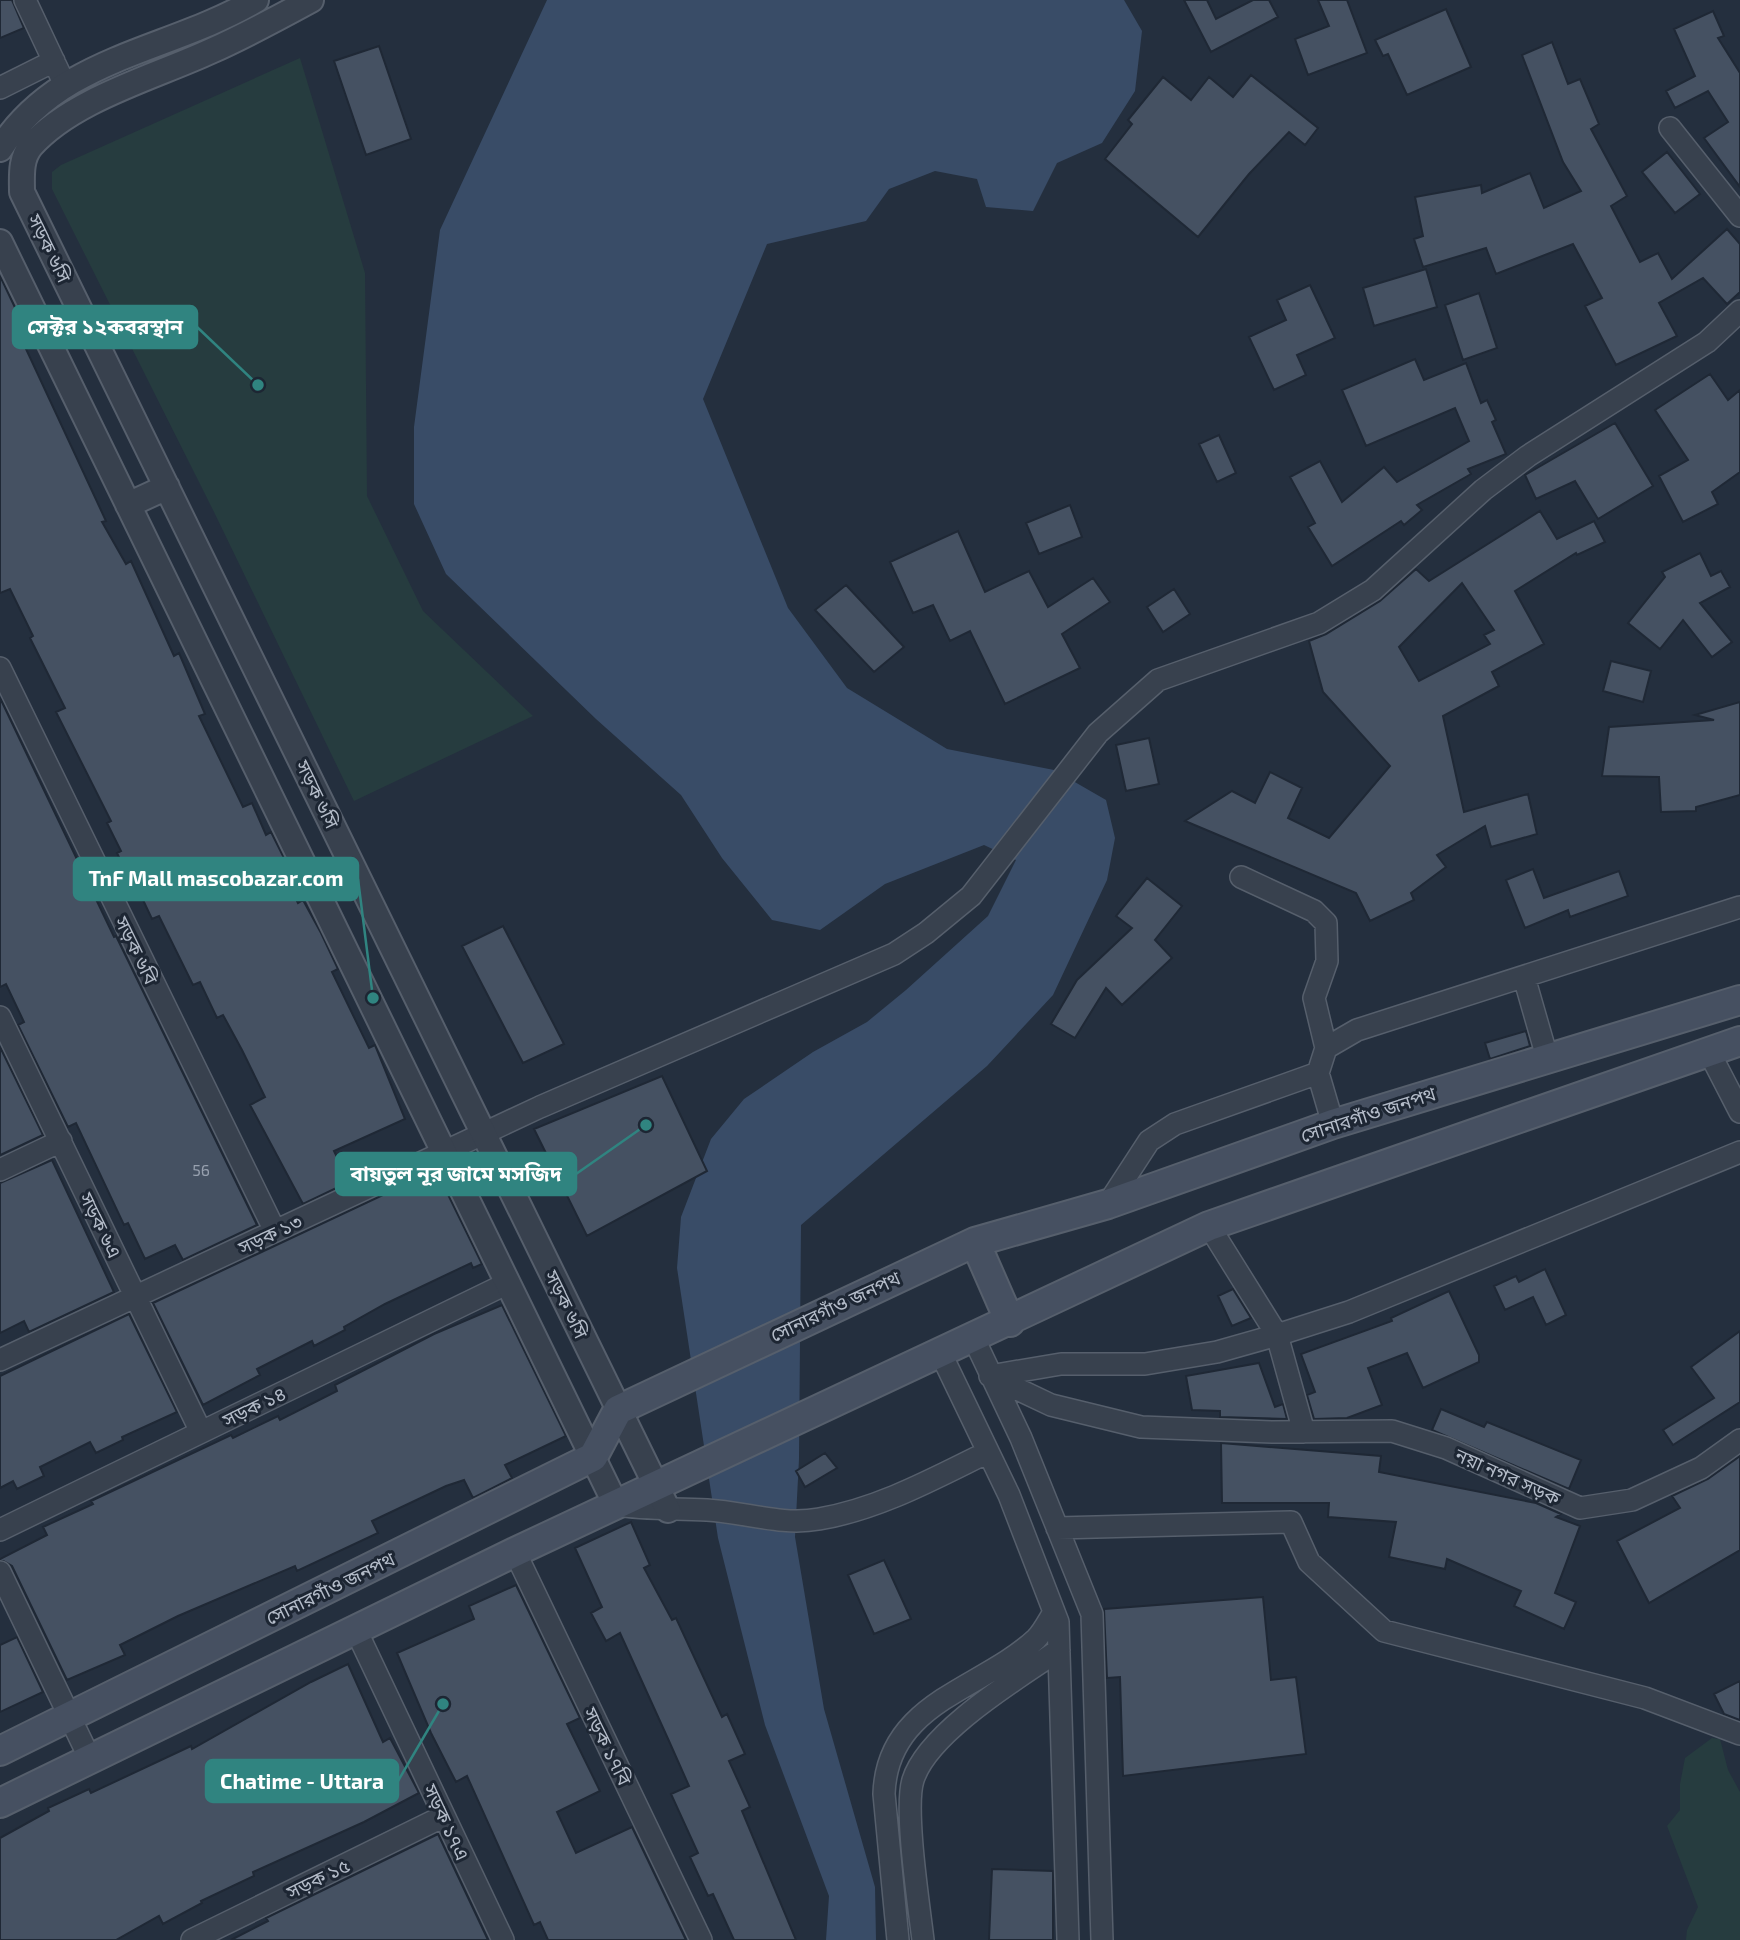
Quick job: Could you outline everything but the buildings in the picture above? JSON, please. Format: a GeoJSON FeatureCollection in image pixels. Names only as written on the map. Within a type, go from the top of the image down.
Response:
{"type":"FeatureCollection","features":[{"type":"Feature","properties":{"kind":"main road","name":"সোনারগাঁও জনপথ"},"geometry":{"type":"LineString","coordinates":[[618,1410],[975,1242],[1108,1204],[1333,1124],[1740,1000]]}},
{"type":"Feature","properties":{"kind":"main road"},"geometry":{"type":"LineString","coordinates":[[0,1803],[355,1628],[616,1505],[662,1498],[690,1471],[1209,1226],[1740,1041]]}},
{"type":"Feature","properties":{"kind":"main road"},"geometry":{"type":"LineString","coordinates":[[975,1242],[1010,1322]]}},
{"type":"Feature","properties":{"kind":"main road"},"geometry":{"type":"LineString","coordinates":[[593,1457],[618,1410]]}},
{"type":"Feature","properties":{"kind":"main road","name":"সোনারগাঁও জনপথ"},"geometry":{"type":"LineString","coordinates":[[0,1751],[593,1457]]}},
{"type":"Feature","properties":{"kind":"street"},"geometry":{"type":"LineString","coordinates":[[25,0],[65,85]]}},
{"type":"Feature","properties":{"kind":"street"},"geometry":{"type":"LineString","coordinates":[[15,175],[29,148],[48,130],[81,110],[209,52],[311,0]]}},
{"type":"Feature","properties":{"kind":"street"},"geometry":{"type":"LineString","coordinates":[[3,139],[37,104],[65,85],[120,57],[249,2]]}},
{"type":"Feature","properties":{"kind":"street"},"geometry":{"type":"LineString","coordinates":[[0,88],[54,61]]}},
{"type":"Feature","properties":{"kind":"street"},"geometry":{"type":"LineString","coordinates":[[1670,128],[1740,216]]}},
{"type":"Feature","properties":{"kind":"street","name":"সড়ক ৬সি"},"geometry":{"type":"LineString","coordinates":[[15,175],[662,1498]]}},
{"type":"Feature","properties":{"kind":"street"},"geometry":{"type":"LineString","coordinates":[[0,242],[616,1505]]}},
{"type":"Feature","properties":{"kind":"street","name":"সড়ক ১৩"},"geometry":{"type":"LineString","coordinates":[[0,1360],[540,1107],[894,954],[926,933],[971,896],[1098,733],[1158,680],[1319,623],[1373,590],[1492,483],[1528,456],[1707,342],[1740,311]]}},
{"type":"Feature","properties":{"kind":"street"},"geometry":{"type":"LineString","coordinates":[[128,505],[167,487]]}},
{"type":"Feature","properties":{"kind":"street","name":"সড়ক ৬বি"},"geometry":{"type":"LineString","coordinates":[[0,668],[275,1231]]}},
{"type":"Feature","properties":{"kind":"street"},"geometry":{"type":"LineString","coordinates":[[1241,877],[1314,911],[1326,923],[1327,961],[1314,998],[1326,1048],[1318,1073],[1333,1124]]}},
{"type":"Feature","properties":{"kind":"street"},"geometry":{"type":"LineString","coordinates":[[1326,1048],[1357,1030],[1740,907]]}},
{"type":"Feature","properties":{"kind":"street"},"geometry":{"type":"LineString","coordinates":[[1524,977],[1547,1057]]}},
{"type":"Feature","properties":{"kind":"street","name":"সড়ক ৬এ"},"geometry":{"type":"LineString","coordinates":[[0,1017],[201,1432]]}},
{"type":"Feature","properties":{"kind":"street"},"geometry":{"type":"LineString","coordinates":[[1708,1050],[1740,1111]]}},
{"type":"Feature","properties":{"kind":"street"},"geometry":{"type":"LineString","coordinates":[[1108,1204],[1149,1141],[1175,1124],[1318,1073]]}},
{"type":"Feature","properties":{"kind":"street"},"geometry":{"type":"LineString","coordinates":[[0,1170],[61,1141]]}},
{"type":"Feature","properties":{"kind":"street"},"geometry":{"type":"LineString","coordinates":[[990,1376],[1060,1364],[1145,1364],[1217,1352],[1277,1335],[1349,1312],[1740,1152]]}},
{"type":"Feature","properties":{"kind":"street"},"geometry":{"type":"LineString","coordinates":[[1209,1226],[1277,1335],[1304,1432]]}},
{"type":"Feature","properties":{"kind":"street","name":"সড়ক ১৪"},"geometry":{"type":"LineString","coordinates":[[0,1530],[508,1283]]}},
{"type":"Feature","properties":{"kind":"street"},"geometry":{"type":"LineString","coordinates":[[974,1339],[1021,1438],[1093,1614],[1102,1940]]}},
{"type":"Feature","properties":{"kind":"street"},"geometry":{"type":"LineString","coordinates":[[941,1354],[988,1452],[1058,1622],[1068,1940]]}},
{"type":"Feature","properties":{"kind":"street","name":"নয়া নগর সড়ক"},"geometry":{"type":"LineString","coordinates":[[990,1376],[1051,1405],[1141,1427],[1304,1432],[1392,1431],[1446,1448],[1580,1508],[1632,1500],[1702,1468],[1740,1440]]}},
{"type":"Feature","properties":{"kind":"street"},"geometry":{"type":"LineString","coordinates":[[662,1498],[708,1510],[787,1521],[820,1519],[904,1493],[988,1452]]}},
{"type":"Feature","properties":{"kind":"street"},"geometry":{"type":"LineString","coordinates":[[1058,1528],[1291,1522],[1309,1562],[1384,1631],[1645,1698],[1740,1734]]}},
{"type":"Feature","properties":{"kind":"street","name":"সড়ক ১৭বি"},"geometry":{"type":"LineString","coordinates":[[515,1552],[701,1940]]}},
{"type":"Feature","properties":{"kind":"street"},"geometry":{"type":"LineString","coordinates":[[0,1572],[90,1759]]}},
{"type":"Feature","properties":{"kind":"street"},"geometry":{"type":"LineString","coordinates":[[898,1940],[884,1794],[885,1775],[897,1746],[933,1704],[1038,1637],[1054,1612]]}},
{"type":"Feature","properties":{"kind":"street","name":"সড়ক ১৭এ"},"geometry":{"type":"LineString","coordinates":[[355,1628],[503,1940]]}},
{"type":"Feature","properties":{"kind":"street"},"geometry":{"type":"LineString","coordinates":[[923,1940],[910,1812],[912,1781],[923,1760],[973,1710],[1059,1650]]}},
{"type":"Feature","properties":{"kind":"street","name":"সড়ক ১৫"},"geometry":{"type":"LineString","coordinates":[[192,1940],[444,1815]]}},
{"type":"Feature","properties":{"kind":"green space"},"geometry":{"type":"Polygon","coordinates":[[[300,58],[365,273],[367,496],[423,611],[533,716],[354,801],[214,512],[52,189],[52,172],[61,165],[300,58]]]}},
{"type":"Feature","properties":{"kind":"green space"},"geometry":{"type":"Polygon","coordinates":[[[1712,1738],[1720,1739],[1728,1770],[1740,1792],[1740,1940],[1686,1940],[1687,1930],[1698,1907],[1667,1826],[1680,1810],[1680,1784],[1685,1758],[1712,1738]]]}},
{"type":"Feature","properties":{"kind":"water"},"geometry":{"type":"Polygon","coordinates":[[[547,0],[1124,0],[1142,31],[1135,91],[1102,143],[1057,163],[1033,211],[986,207],[977,179],[935,171],[889,189],[866,221],[767,244],[703,399],[788,608],[847,688],[947,749],[1054,770],[1106,800],[1115,838],[1107,880],[1053,995],[987,1066],[801,1225],[799,1459],[795,1537],[824,1709],[875,1887],[876,1940],[826,1940],[829,1896],[765,1725],[718,1538],[677,1268],[681,1217],[711,1139],[744,1099],[813,1052],[867,1022],[906,990],[988,916],[1016,860],[984,845],[885,884],[820,930],[772,920],[722,858],[681,795],[596,719],[446,574],[414,504],[414,427],[440,230],[547,0]]]}},
{"type":"Feature","properties":{"kind":"place","name":"সেক্টর ১২কবরস্থান"},"geometry":{"type":"Point","coordinates":[258,385]}},
{"type":"Feature","properties":{"kind":"place","name":"TnF Mall mascobazar.com"},"geometry":{"type":"Point","coordinates":[373,998]}},
{"type":"Feature","properties":{"kind":"place","name":"বায়তুল নূর জামে মসজিদ"},"geometry":{"type":"Point","coordinates":[646,1125]}},
{"type":"Feature","properties":{"kind":"place","name":"Chatime - Uttara"},"geometry":{"type":"Point","coordinates":[443,1704]}}]}
